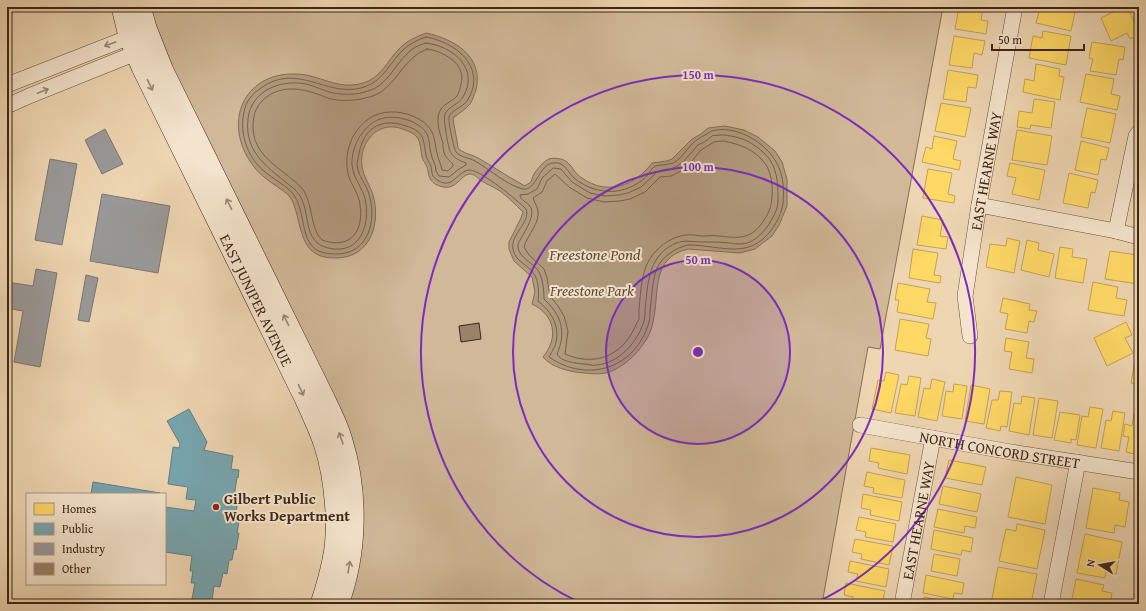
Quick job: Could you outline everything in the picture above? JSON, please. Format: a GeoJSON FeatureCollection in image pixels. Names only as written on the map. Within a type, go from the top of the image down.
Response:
{"type":"FeatureCollection","features":[{"type":"Feature","properties":{"kind":"street","name":"EAST JUNIPER AVENUE"},"geometry":{"type":"LineString","coordinates":[[122,7],[141,42],[175,97],[320,390],[342,441],[352,492],[353,521],[352,547],[348,571],[338,604]]}},
{"type":"Feature","properties":{"kind":"street","name":"EAST JUNIPER AVENUE"},"geometry":{"type":"LineString","coordinates":[[140,7],[141,42],[317,423],[325,446],[331,466],[336,514],[336,536],[334,558],[321,604]]}},
{"type":"Feature","properties":{"kind":"street","name":"EAST HEARNE WAY"},"geometry":{"type":"LineString","coordinates":[[970,336],[965,296],[979,205],[1015,7]]}},
{"type":"Feature","properties":{"kind":"street"},"geometry":{"type":"LineString","coordinates":[[7,85],[122,40],[141,42]]}},
{"type":"Feature","properties":{"kind":"street"},"geometry":{"type":"LineString","coordinates":[[7,106],[126,57],[141,42]]}},
{"type":"Feature","properties":{"kind":"street"},"geometry":{"type":"LineString","coordinates":[[1116,231],[1136,136],[1139,132]]}},
{"type":"Feature","properties":{"kind":"street"},"geometry":{"type":"LineString","coordinates":[[979,205],[1116,231],[1139,237]]}},
{"type":"Feature","properties":{"kind":"street","name":"NORTH CONCORD STREET"},"geometry":{"type":"LineString","coordinates":[[860,425],[1005,451],[1139,472]]}},
{"type":"Feature","properties":{"kind":"street","name":"EAST HEARNE WAY"},"geometry":{"type":"LineString","coordinates":[[902,604],[933,438]]}},
{"type":"Feature","properties":{"kind":"street"},"geometry":{"type":"LineString","coordinates":[[1051,604],[1078,462]]}},
{"type":"Feature","properties":{"kind":"green space","name":"Freestone Park"},"geometry":{"type":"Polygon","coordinates":[[[146,7],[943,7],[880,349],[868,347],[822,604],[344,604],[359,522],[146,7]]]}},
{"type":"Feature","properties":{"kind":"water","name":"Freestone Pond"},"geometry":{"type":"Polygon","coordinates":[[[426,33],[447,40],[456,45],[471,59],[476,68],[476,90],[472,101],[466,108],[453,118],[458,148],[525,186],[531,182],[534,174],[543,163],[554,158],[566,161],[580,176],[591,183],[601,186],[620,186],[637,178],[652,163],[672,159],[692,139],[708,128],[725,126],[744,130],[758,137],[775,151],[782,162],[787,179],[787,206],[779,225],[772,236],[755,249],[740,253],[688,249],[667,260],[662,268],[659,278],[653,322],[644,343],[627,362],[611,372],[599,374],[562,369],[551,364],[543,357],[548,350],[553,335],[550,321],[546,314],[532,304],[535,292],[532,277],[514,261],[509,249],[509,242],[523,212],[500,191],[470,174],[466,175],[452,186],[442,187],[435,184],[430,178],[427,167],[422,158],[419,140],[410,132],[397,127],[386,127],[374,133],[365,145],[362,166],[373,195],[376,217],[371,237],[358,252],[349,256],[337,258],[319,255],[312,251],[304,239],[290,197],[257,170],[243,149],[239,133],[239,118],[243,104],[250,91],[262,82],[277,76],[295,74],[304,75],[345,85],[354,85],[369,81],[383,69],[402,46],[426,33]]]}},
{"type":"Feature","properties":{"kind":"building: Homes"},"geometry":{"type":"Polygon","coordinates":[[[959,7],[983,7],[981,20],[988,21],[986,34],[955,29],[959,7]]]}},
{"type":"Feature","properties":{"kind":"building: Homes"},"geometry":{"type":"Polygon","coordinates":[[[1048,7],[1076,7],[1071,31],[1036,23],[1040,8],[1047,10],[1048,7]]]}},
{"type":"Feature","properties":{"kind":"building: Homes"},"geometry":{"type":"Polygon","coordinates":[[[1123,7],[1127,7],[1139,31],[1139,35],[1130,39],[1127,33],[1111,41],[1101,18],[1123,7]]]}},
{"type":"Feature","properties":{"kind":"building: Homes"},"geometry":{"type":"Polygon","coordinates":[[[1043,31],[1071,36],[1066,65],[1029,58],[1033,36],[1042,38],[1043,31]]]}},
{"type":"Feature","properties":{"kind":"building: Homes"},"geometry":{"type":"Polygon","coordinates":[[[954,36],[985,41],[982,55],[974,53],[972,68],[949,65],[954,36]]]}},
{"type":"Feature","properties":{"kind":"building: Homes"},"geometry":{"type":"Polygon","coordinates":[[[1092,42],[1125,47],[1123,60],[1119,59],[1116,75],[1090,71],[1093,59],[1089,58],[1092,42]]]}},
{"type":"Feature","properties":{"kind":"building: Homes"},"geometry":{"type":"Polygon","coordinates":[[[1036,64],[1060,69],[1059,76],[1064,77],[1060,100],[1023,92],[1025,79],[1034,81],[1036,64]]]}},
{"type":"Feature","properties":{"kind":"building: Homes"},"geometry":{"type":"Polygon","coordinates":[[[948,70],[978,75],[976,88],[968,87],[966,102],[943,99],[948,70]]]}},
{"type":"Feature","properties":{"kind":"building: Homes"},"geometry":{"type":"Polygon","coordinates":[[[1086,74],[1114,79],[1111,94],[1120,96],[1117,110],[1080,102],[1086,74]]]}},
{"type":"Feature","properties":{"kind":"building: Homes"},"geometry":{"type":"Polygon","coordinates":[[[1034,99],[1055,102],[1051,128],[1031,125],[1030,129],[1017,127],[1019,111],[1032,113],[1034,99]]]}},
{"type":"Feature","properties":{"kind":"building: Homes"},"geometry":{"type":"Polygon","coordinates":[[[941,103],[971,108],[965,137],[935,131],[941,103]]]}},
{"type":"Feature","properties":{"kind":"building: Homes"},"geometry":{"type":"Polygon","coordinates":[[[1087,108],[1116,114],[1110,143],[1081,137],[1087,108]]]}},
{"type":"Feature","properties":{"kind":"building: Homes"},"geometry":{"type":"Polygon","coordinates":[[[1017,130],[1052,136],[1047,165],[1012,160],[1017,130]]]}},
{"type":"Feature","properties":{"kind":"building: Homes"},"geometry":{"type":"Polygon","coordinates":[[[934,136],[957,141],[953,159],[961,161],[959,170],[922,162],[926,147],[932,149],[934,136]]]}},
{"type":"Feature","properties":{"kind":"building: Homes"},"geometry":{"type":"Polygon","coordinates":[[[1081,141],[1109,148],[1106,160],[1101,159],[1098,175],[1075,170],[1081,141]]]}},
{"type":"Feature","properties":{"kind":"building: Homes"},"geometry":{"type":"Polygon","coordinates":[[[1010,163],[1045,170],[1039,200],[1012,194],[1016,178],[1007,176],[1010,163]]]}},
{"type":"Feature","properties":{"kind":"building: Homes"},"geometry":{"type":"Polygon","coordinates":[[[928,169],[952,173],[948,194],[955,196],[954,203],[923,198],[928,169]]]}},
{"type":"Feature","properties":{"kind":"building: Homes"},"geometry":{"type":"Polygon","coordinates":[[[1069,173],[1098,180],[1095,193],[1091,192],[1088,208],[1063,203],[1069,173]]]}},
{"type":"Feature","properties":{"kind":"building: Homes"},"geometry":{"type":"Polygon","coordinates":[[[922,216],[943,220],[940,236],[948,237],[946,249],[917,245],[922,216]]]}},
{"type":"Feature","properties":{"kind":"building: Homes"},"geometry":{"type":"Polygon","coordinates":[[[1007,238],[1020,241],[1014,273],[986,267],[990,244],[1006,246],[1007,238]]]}},
{"type":"Feature","properties":{"kind":"building: Homes"},"geometry":{"type":"Polygon","coordinates":[[[1027,240],[1039,243],[1038,250],[1054,254],[1049,277],[1021,270],[1027,240]]]}},
{"type":"Feature","properties":{"kind":"building: Homes"},"geometry":{"type":"Polygon","coordinates":[[[1060,247],[1073,249],[1072,257],[1087,259],[1083,283],[1055,278],[1060,247]]]}},
{"type":"Feature","properties":{"kind":"building: Homes"},"geometry":{"type":"Polygon","coordinates":[[[913,249],[938,253],[934,275],[941,276],[940,283],[909,278],[913,249]]]}},
{"type":"Feature","properties":{"kind":"building: Homes"},"geometry":{"type":"Polygon","coordinates":[[[1110,251],[1137,255],[1135,270],[1139,270],[1138,284],[1105,279],[1110,251]]]}},
{"type":"Feature","properties":{"kind":"building: Homes"},"geometry":{"type":"Polygon","coordinates":[[[1093,282],[1118,287],[1116,298],[1127,300],[1124,316],[1088,310],[1093,282]]]}},
{"type":"Feature","properties":{"kind":"building: Homes"},"geometry":{"type":"Polygon","coordinates":[[[898,283],[930,289],[927,302],[936,303],[933,319],[897,312],[899,300],[895,300],[898,283]]]}},
{"type":"Feature","properties":{"kind":"building: Homes"},"geometry":{"type":"Polygon","coordinates":[[[1003,298],[1030,304],[1029,310],[1037,311],[1034,322],[1029,321],[1027,333],[1005,329],[1008,314],[1000,312],[1003,298]]]}},
{"type":"Feature","properties":{"kind":"building: Homes"},"geometry":{"type":"Polygon","coordinates":[[[900,319],[929,324],[926,338],[931,339],[928,356],[895,350],[900,319]]]}},
{"type":"Feature","properties":{"kind":"building: Homes"},"geometry":{"type":"Polygon","coordinates":[[[1126,322],[1132,335],[1125,338],[1133,353],[1107,366],[1094,338],[1126,322]]]}},
{"type":"Feature","properties":{"kind":"building: Homes"},"geometry":{"type":"Polygon","coordinates":[[[1006,338],[1029,342],[1026,358],[1034,359],[1032,373],[1009,369],[1012,352],[1004,351],[1006,338]]]}},
{"type":"Feature","properties":{"kind":"building: Homes"},"geometry":{"type":"Polygon","coordinates":[[[1136,354],[1139,354],[1139,384],[1131,383],[1136,354]]]}},
{"type":"Feature","properties":{"kind":"building: Homes"},"geometry":{"type":"Polygon","coordinates":[[[886,372],[899,375],[891,413],[872,409],[878,380],[884,381],[886,372]]]}},
{"type":"Feature","properties":{"kind":"building: Homes"},"geometry":{"type":"Polygon","coordinates":[[[909,376],[921,378],[915,416],[895,413],[901,384],[907,385],[909,376]]]}},
{"type":"Feature","properties":{"kind":"building: Homes"},"geometry":{"type":"Polygon","coordinates":[[[932,379],[945,382],[937,421],[918,417],[924,388],[930,389],[932,379]]]}},
{"type":"Feature","properties":{"kind":"building: Homes"},"geometry":{"type":"Polygon","coordinates":[[[954,384],[967,386],[962,419],[942,416],[946,391],[953,392],[954,384]]]}},
{"type":"Feature","properties":{"kind":"building: Homes"},"geometry":{"type":"Polygon","coordinates":[[[971,385],[990,389],[984,424],[965,421],[971,385]]]}},
{"type":"Feature","properties":{"kind":"building: Homes"},"geometry":{"type":"Polygon","coordinates":[[[1000,391],[1012,392],[1007,427],[1001,426],[1000,431],[986,428],[992,400],[998,400],[1000,391]]]}},
{"type":"Feature","properties":{"kind":"building: Homes"},"geometry":{"type":"Polygon","coordinates":[[[1022,396],[1035,398],[1029,435],[1009,431],[1014,403],[1021,404],[1022,396]]]}},
{"type":"Feature","properties":{"kind":"building: Homes"},"geometry":{"type":"Polygon","coordinates":[[[1039,398],[1058,401],[1052,438],[1033,435],[1039,398]]]}},
{"type":"Feature","properties":{"kind":"building: Homes"},"geometry":{"type":"Polygon","coordinates":[[[1090,407],[1103,409],[1096,448],[1077,445],[1082,416],[1088,417],[1090,407]]]}},
{"type":"Feature","properties":{"kind":"building: Homes"},"geometry":{"type":"Polygon","coordinates":[[[1113,411],[1125,413],[1119,451],[1101,448],[1106,420],[1111,421],[1113,411]]]}},
{"type":"Feature","properties":{"kind":"building: Homes"},"geometry":{"type":"Polygon","coordinates":[[[1060,412],[1080,415],[1076,440],[1071,439],[1071,443],[1054,440],[1060,412]]]}},
{"type":"Feature","properties":{"kind":"building: Homes"},"geometry":{"type":"Polygon","coordinates":[[[1134,413],[1139,414],[1139,455],[1126,452],[1129,437],[1123,436],[1125,424],[1132,426],[1134,413]]]}},
{"type":"Feature","properties":{"kind":"building: Homes"},"geometry":{"type":"Polygon","coordinates":[[[871,448],[910,455],[907,474],[878,468],[879,463],[869,461],[871,448]]]}},
{"type":"Feature","properties":{"kind":"building: Homes"},"geometry":{"type":"Polygon","coordinates":[[[949,460],[986,467],[982,485],[945,478],[949,460]]]}},
{"type":"Feature","properties":{"kind":"building: Homes"},"geometry":{"type":"Polygon","coordinates":[[[867,472],[905,480],[902,498],[873,493],[874,488],[864,486],[867,472]]]}},
{"type":"Feature","properties":{"kind":"building: Homes"},"geometry":{"type":"Polygon","coordinates":[[[1016,477],[1052,485],[1045,524],[1008,517],[1016,477]]]}},
{"type":"Feature","properties":{"kind":"building: Homes"},"geometry":{"type":"Polygon","coordinates":[[[943,486],[981,494],[977,512],[939,504],[943,486]]]}},
{"type":"Feature","properties":{"kind":"building: Homes"},"geometry":{"type":"Polygon","coordinates":[[[1093,488],[1120,493],[1119,500],[1129,502],[1125,527],[1115,525],[1114,533],[1086,528],[1093,488]]]}},
{"type":"Feature","properties":{"kind":"building: Homes"},"geometry":{"type":"Polygon","coordinates":[[[863,494],[902,502],[899,521],[870,515],[871,510],[861,508],[863,494]]]}},
{"type":"Feature","properties":{"kind":"building: Homes"},"geometry":{"type":"Polygon","coordinates":[[[938,509],[977,517],[975,528],[965,526],[964,533],[934,527],[938,509]]]}},
{"type":"Feature","properties":{"kind":"building: Homes"},"geometry":{"type":"Polygon","coordinates":[[[859,517],[896,524],[893,542],[865,537],[866,532],[856,530],[859,517]]]}},
{"type":"Feature","properties":{"kind":"building: Homes"},"geometry":{"type":"Polygon","coordinates":[[[1017,524],[1045,530],[1037,569],[999,561],[1006,529],[1016,531],[1017,524]]]}},
{"type":"Feature","properties":{"kind":"building: Homes"},"geometry":{"type":"Polygon","coordinates":[[[934,530],[973,538],[971,552],[962,550],[961,555],[931,549],[934,530]]]}},
{"type":"Feature","properties":{"kind":"building: Homes"},"geometry":{"type":"Polygon","coordinates":[[[1085,534],[1122,542],[1116,574],[1106,572],[1105,578],[1077,573],[1085,534]]]}},
{"type":"Feature","properties":{"kind":"building: Homes"},"geometry":{"type":"Polygon","coordinates":[[[855,539],[893,546],[889,565],[861,559],[862,554],[852,552],[855,539]]]}},
{"type":"Feature","properties":{"kind":"building: Homes"},"geometry":{"type":"Polygon","coordinates":[[[934,554],[960,559],[957,576],[931,571],[934,554]]]}},
{"type":"Feature","properties":{"kind":"building: Homes"},"geometry":{"type":"Polygon","coordinates":[[[850,561],[889,569],[886,587],[856,581],[858,574],[848,572],[850,561]]]}},
{"type":"Feature","properties":{"kind":"building: Homes"},"geometry":{"type":"Polygon","coordinates":[[[998,567],[1037,574],[1031,604],[991,604],[998,567]]]}},
{"type":"Feature","properties":{"kind":"building: Homes"},"geometry":{"type":"Polygon","coordinates":[[[926,575],[964,583],[962,594],[954,593],[953,599],[923,593],[926,575]]]}},
{"type":"Feature","properties":{"kind":"building: Homes"},"geometry":{"type":"Polygon","coordinates":[[[1076,579],[1104,585],[1102,591],[1112,593],[1110,604],[1071,604],[1076,579]]]}},
{"type":"Feature","properties":{"kind":"building: Homes"},"geometry":{"type":"Polygon","coordinates":[[[846,583],[885,591],[882,604],[852,603],[853,597],[844,595],[846,583]]]}},
{"type":"Feature","properties":{"kind":"building: Homes"},"geometry":{"type":"Polygon","coordinates":[[[924,597],[958,604],[923,604],[924,597]]]}},
{"type":"Feature","properties":{"kind":"building: Public","name":"Gilbert Public Works Department"},"geometry":{"type":"Polygon","coordinates":[[[189,409],[207,442],[204,450],[233,456],[231,469],[239,470],[233,505],[237,506],[235,520],[239,521],[237,533],[239,533],[236,550],[234,549],[232,560],[229,560],[227,574],[223,573],[220,587],[214,586],[212,601],[204,599],[203,604],[191,604],[195,583],[191,583],[193,571],[190,571],[192,556],[166,552],[166,507],[194,511],[196,500],[186,499],[188,487],[168,484],[173,447],[179,448],[180,444],[167,421],[189,409]]]}},
{"type":"Feature","properties":{"kind":"building: Public"},"geometry":{"type":"Polygon","coordinates":[[[93,482],[160,493],[91,493],[93,482]]]}},
{"type":"Feature","properties":{"kind":"building: Industry"},"geometry":{"type":"Polygon","coordinates":[[[105,129],[123,164],[102,174],[85,140],[105,129]]]}},
{"type":"Feature","properties":{"kind":"building: Industry"},"geometry":{"type":"Polygon","coordinates":[[[50,159],[77,164],[62,245],[35,240],[50,159]]]}},
{"type":"Feature","properties":{"kind":"building: Industry"},"geometry":{"type":"Polygon","coordinates":[[[102,194],[170,206],[158,273],[90,261],[102,194]]]}},
{"type":"Feature","properties":{"kind":"building: Industry"},"geometry":{"type":"Polygon","coordinates":[[[36,269],[57,273],[40,367],[14,362],[23,311],[7,308],[7,282],[33,286],[36,269]]]}},
{"type":"Feature","properties":{"kind":"building: Industry"},"geometry":{"type":"Polygon","coordinates":[[[86,275],[98,278],[89,322],[78,320],[86,275]]]}},
{"type":"Feature","properties":{"kind":"building: Other"},"geometry":{"type":"Polygon","coordinates":[[[479,323],[481,339],[461,342],[459,326],[479,323]]]}},
{"type":"Feature","properties":{"kind":"place","name":"Gilbert Public Works Department"},"geometry":{"type":"Point","coordinates":[216,507]}}]}
